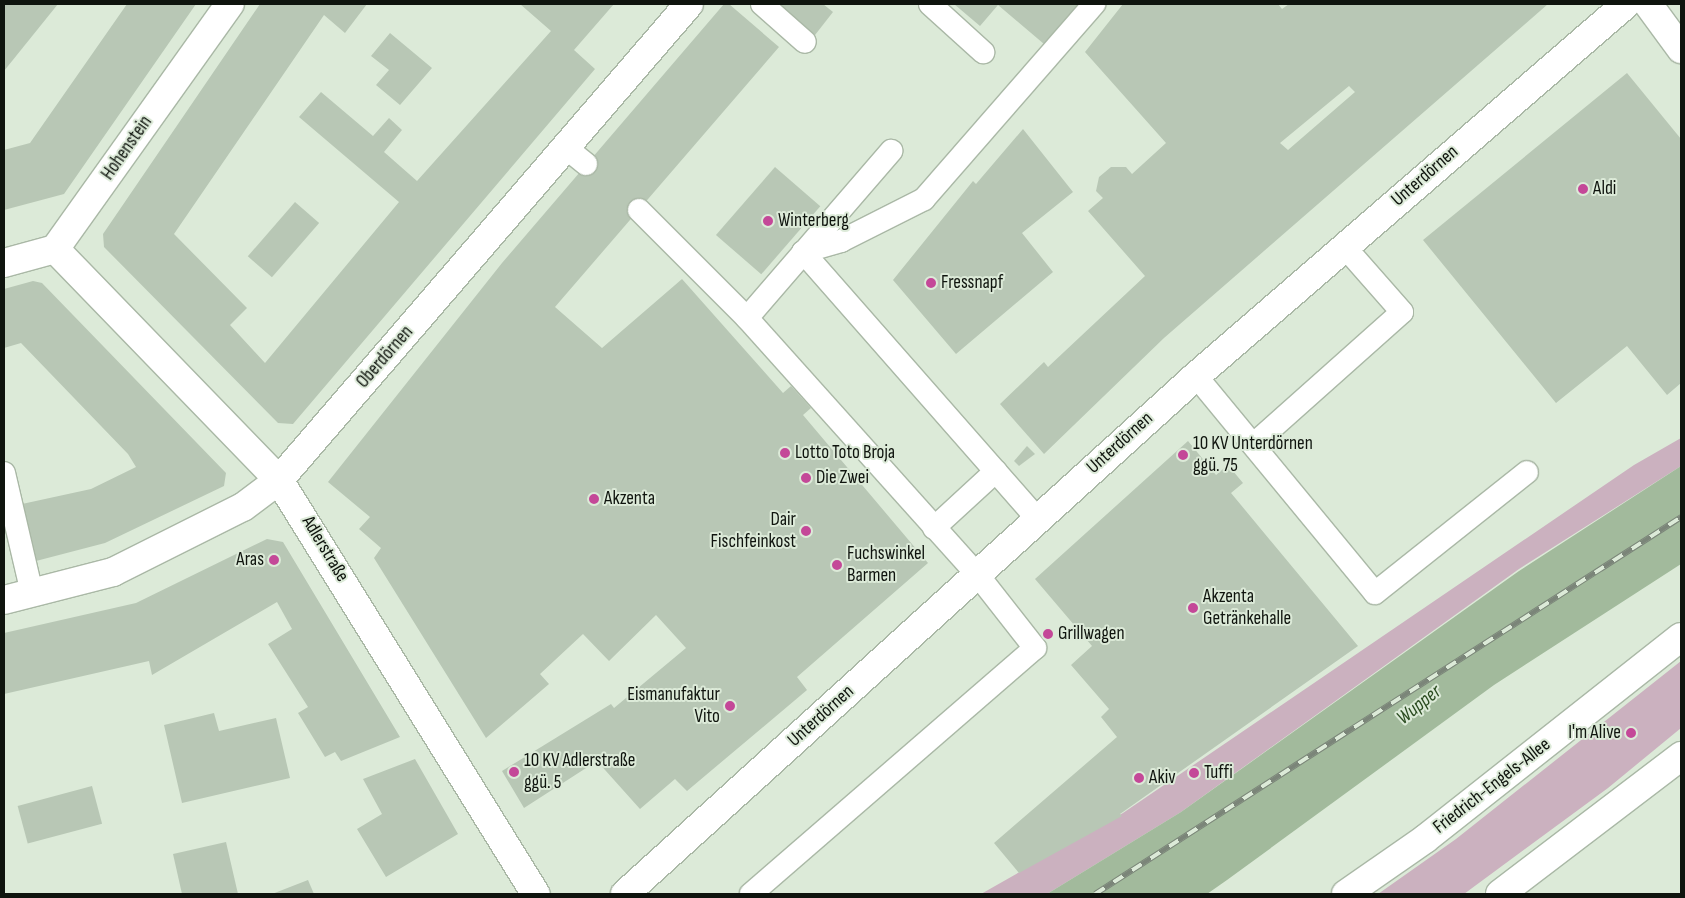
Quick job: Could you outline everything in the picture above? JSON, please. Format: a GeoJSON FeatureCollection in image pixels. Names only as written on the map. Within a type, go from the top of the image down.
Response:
{"type":"FeatureCollection","features":[{"type":"Feature","properties":{"kind":"street","name":"Hohenstein"},"geometry":{"type":"LineString","coordinates":[[55,249],[230,4]]}},
{"type":"Feature","properties":{"kind":"street","name":"Oberdörnen"},"geometry":{"type":"LineString","coordinates":[[4,600],[113,572],[244,507],[280,480],[564,147],[689,4]]}},
{"type":"Feature","properties":{"kind":"street","name":"Unterdörnen"},"geometry":{"type":"LineString","coordinates":[[625,894],[1037,518],[1196,376],[1626,4]]}},
{"type":"Feature","properties":{"kind":"street"},"geometry":{"type":"LineString","coordinates":[[1648,4],[1681,49]]}},
{"type":"Feature","properties":{"kind":"street"},"geometry":{"type":"LineString","coordinates":[[4,263],[55,249]]}},
{"type":"Feature","properties":{"kind":"street","name":"Adlerstraße"},"geometry":{"type":"LineString","coordinates":[[55,249],[280,480],[536,894]]}},
{"type":"Feature","properties":{"kind":"street","name":"Friedrich-Engels-Allee"},"geometry":{"type":"LineString","coordinates":[[1346,894],[1424,839],[1681,637]]}},
{"type":"Feature","properties":{"kind":"street"},"geometry":{"type":"LineString","coordinates":[[1500,894],[1681,756]]}},
{"type":"Feature","properties":{"kind":"lane"},"geometry":{"type":"LineString","coordinates":[[762,4],[805,42]]}},
{"type":"Feature","properties":{"kind":"lane"},"geometry":{"type":"LineString","coordinates":[[930,4],[983,52]]}},
{"type":"Feature","properties":{"kind":"lane"},"geometry":{"type":"LineString","coordinates":[[803,252],[840,241],[924,200],[1094,4]]}},
{"type":"Feature","properties":{"kind":"lane"},"geometry":{"type":"LineString","coordinates":[[564,147],[586,164]]}},
{"type":"Feature","properties":{"kind":"lane"},"geometry":{"type":"LineString","coordinates":[[748,318],[891,151]]}},
{"type":"Feature","properties":{"kind":"lane"},"geometry":{"type":"LineString","coordinates":[[639,210],[748,318],[977,574],[1034,648],[752,894]]}},
{"type":"Feature","properties":{"kind":"lane"},"geometry":{"type":"LineString","coordinates":[[1254,444],[1402,312],[1344,246]]}},
{"type":"Feature","properties":{"kind":"lane"},"geometry":{"type":"LineString","coordinates":[[803,252],[1037,518]]}},
{"type":"Feature","properties":{"kind":"lane"},"geometry":{"type":"LineString","coordinates":[[1196,376],[1375,593],[1527,472]]}},
{"type":"Feature","properties":{"kind":"lane"},"geometry":{"type":"LineString","coordinates":[[934,528],[996,472]]}},
{"type":"Feature","properties":{"kind":"lane"},"geometry":{"type":"LineString","coordinates":[[4,473],[32,593]]}},
{"type":"Feature","properties":{"kind":"shaded area"},"geometry":{"type":"Polygon","coordinates":[[[1681,438],[1681,466],[1519,569],[1181,812],[1047,894],[981,894],[1123,813],[1634,465],[1681,438]]]}},
{"type":"Feature","properties":{"kind":"shaded area"},"geometry":{"type":"Polygon","coordinates":[[[1681,661],[1681,728],[1608,788],[1464,894],[1378,894],[1456,839],[1681,661]]]}},
{"type":"Feature","properties":{"kind":"water","name":"Wupper"},"geometry":{"type":"Polygon","coordinates":[[[1681,466],[1681,564],[1494,685],[1207,894],[1047,894],[1181,812],[1519,571],[1681,466]]]}},
{"type":"Feature","properties":{"kind":"building"},"geometry":{"type":"Polygon","coordinates":[[[4,4],[58,4],[4,71],[4,4]]]}},
{"type":"Feature","properties":{"kind":"building"},"geometry":{"type":"Polygon","coordinates":[[[127,4],[196,4],[64,194],[4,210],[4,150],[30,143],[127,4]]]}},
{"type":"Feature","properties":{"kind":"building"},"geometry":{"type":"Polygon","coordinates":[[[260,4],[367,4],[345,33],[324,15],[174,234],[247,308],[230,325],[265,363],[399,202],[299,117],[321,92],[373,136],[389,118],[402,130],[384,152],[417,181],[551,31],[520,4],[614,4],[574,50],[595,69],[293,424],[278,423],[104,247],[103,234],[260,4]]]}},
{"type":"Feature","properties":{"kind":"building","name":"Akzenta"},"geometry":{"type":"Polygon","coordinates":[[[724,4],[729,4],[779,47],[555,307],[602,348],[682,279],[783,393],[791,386],[811,408],[803,415],[928,563],[797,677],[807,690],[687,791],[675,779],[640,809],[597,761],[524,808],[502,771],[611,704],[614,708],[686,648],[656,615],[609,661],[583,634],[540,674],[549,684],[486,738],[374,558],[381,548],[359,529],[370,517],[328,482],[502,263],[724,4]]]}},
{"type":"Feature","properties":{"kind":"building"},"geometry":{"type":"Polygon","coordinates":[[[778,4],[823,4],[833,12],[815,35],[778,4]]]}},
{"type":"Feature","properties":{"kind":"building"},"geometry":{"type":"Polygon","coordinates":[[[954,4],[1079,4],[1044,44],[998,5],[980,26],[954,4]]]}},
{"type":"Feature","properties":{"kind":"building"},"geometry":{"type":"Polygon","coordinates":[[[1123,4],[1278,4],[1282,9],[1289,4],[1548,4],[1164,338],[1044,454],[1000,404],[1044,362],[1048,367],[1145,276],[1088,211],[1103,198],[1096,191],[1099,177],[1111,167],[1126,167],[1132,174],[1166,143],[1085,52],[1123,4]],[[1349,86],[1280,143],[1288,150],[1355,92],[1349,86]]]}},
{"type":"Feature","properties":{"kind":"building"},"geometry":{"type":"Polygon","coordinates":[[[390,33],[432,68],[400,105],[376,85],[389,70],[371,56],[390,33]]]}},
{"type":"Feature","properties":{"kind":"building","name":"Aldi"},"geometry":{"type":"Polygon","coordinates":[[[1627,73],[1681,139],[1681,383],[1667,395],[1627,346],[1556,403],[1423,240],[1627,73]]]}},
{"type":"Feature","properties":{"kind":"building"},"geometry":{"type":"Polygon","coordinates":[[[1023,129],[1073,192],[1022,233],[1053,272],[956,354],[893,280],[973,181],[976,184],[1023,129]]]}},
{"type":"Feature","properties":{"kind":"building","name":"Winterberg"},"geometry":{"type":"Polygon","coordinates":[[[775,167],[820,206],[761,274],[716,235],[775,167]]]}},
{"type":"Feature","properties":{"kind":"building"},"geometry":{"type":"Polygon","coordinates":[[[295,202],[319,223],[272,277],[248,256],[295,202]]]}},
{"type":"Feature","properties":{"kind":"building"},"geometry":{"type":"Polygon","coordinates":[[[33,281],[42,283],[226,473],[224,486],[105,543],[36,561],[22,504],[91,489],[136,467],[128,454],[21,343],[4,348],[4,289],[33,281]]]}},
{"type":"Feature","properties":{"kind":"building","name":"Akzenta Getränkehalle"},"geometry":{"type":"Polygon","coordinates":[[[1188,441],[1216,475],[1228,465],[1243,483],[1231,493],[1358,646],[1120,814],[1122,816],[1019,873],[994,843],[1117,737],[1101,717],[1109,709],[1071,665],[1092,646],[1035,579],[1188,441]]]}},
{"type":"Feature","properties":{"kind":"building"},"geometry":{"type":"Polygon","coordinates":[[[1027,446],[1035,454],[1019,466],[1014,461],[1027,446]]]}},
{"type":"Feature","properties":{"kind":"building"},"geometry":{"type":"Polygon","coordinates":[[[267,539],[283,542],[400,737],[341,761],[335,752],[325,757],[298,713],[308,707],[268,644],[292,629],[277,602],[152,675],[149,661],[4,694],[4,633],[136,603],[267,539]]]}},
{"type":"Feature","properties":{"kind":"building"},"geometry":{"type":"Polygon","coordinates":[[[214,713],[219,731],[276,718],[290,778],[182,803],[164,725],[214,713]]]}},
{"type":"Feature","properties":{"kind":"building"},"geometry":{"type":"Polygon","coordinates":[[[415,759],[458,834],[386,877],[357,829],[382,814],[363,779],[415,759]]]}},
{"type":"Feature","properties":{"kind":"building"},"geometry":{"type":"Polygon","coordinates":[[[92,786],[102,824],[28,844],[18,806],[92,786]]]}},
{"type":"Feature","properties":{"kind":"building"},"geometry":{"type":"Polygon","coordinates":[[[226,842],[238,894],[182,894],[173,854],[226,842]]]}},
{"type":"Feature","properties":{"kind":"building"},"geometry":{"type":"Polygon","coordinates":[[[308,880],[314,894],[272,894],[308,880]]]}},
{"type":"Feature","properties":{"kind":"railway"},"geometry":{"type":"LineString","coordinates":[[1095,894],[1681,517]]}},
{"type":"Feature","properties":{"kind":"place","name":"Aldi"},"geometry":{"type":"Point","coordinates":[1583,189]}},
{"type":"Feature","properties":{"kind":"place","name":"Winterberg"},"geometry":{"type":"Point","coordinates":[768,221]}},
{"type":"Feature","properties":{"kind":"place","name":"Fressnapf"},"geometry":{"type":"Point","coordinates":[931,283]}},
{"type":"Feature","properties":{"kind":"place","name":"Lotto Toto Broja"},"geometry":{"type":"Point","coordinates":[785,453]}},
{"type":"Feature","properties":{"kind":"place","name":"10 KV Unterdörnen ggü. 75"},"geometry":{"type":"Point","coordinates":[1183,455]}},
{"type":"Feature","properties":{"kind":"place","name":"Die Zwei"},"geometry":{"type":"Point","coordinates":[806,478]}},
{"type":"Feature","properties":{"kind":"place","name":"Akzenta"},"geometry":{"type":"Point","coordinates":[594,499]}},
{"type":"Feature","properties":{"kind":"place","name":"Dair Fischfeinkost"},"geometry":{"type":"Point","coordinates":[806,531]}},
{"type":"Feature","properties":{"kind":"place","name":"Aras"},"geometry":{"type":"Point","coordinates":[274,560]}},
{"type":"Feature","properties":{"kind":"place","name":"Fuchswinkel Barmen"},"geometry":{"type":"Point","coordinates":[837,565]}},
{"type":"Feature","properties":{"kind":"place","name":"Akzenta Getränkehalle"},"geometry":{"type":"Point","coordinates":[1193,608]}},
{"type":"Feature","properties":{"kind":"place","name":"Grillwagen"},"geometry":{"type":"Point","coordinates":[1048,634]}},
{"type":"Feature","properties":{"kind":"place","name":"Eismanufaktur Vito"},"geometry":{"type":"Point","coordinates":[730,706]}},
{"type":"Feature","properties":{"kind":"place","name":"I'm Alive"},"geometry":{"type":"Point","coordinates":[1631,733]}},
{"type":"Feature","properties":{"kind":"place","name":"10 KV Adlerstraße ggü. 5"},"geometry":{"type":"Point","coordinates":[514,772]}},
{"type":"Feature","properties":{"kind":"place","name":"Tuffi"},"geometry":{"type":"Point","coordinates":[1194,773]}},
{"type":"Feature","properties":{"kind":"place","name":"Akiv"},"geometry":{"type":"Point","coordinates":[1139,778]}}]}
